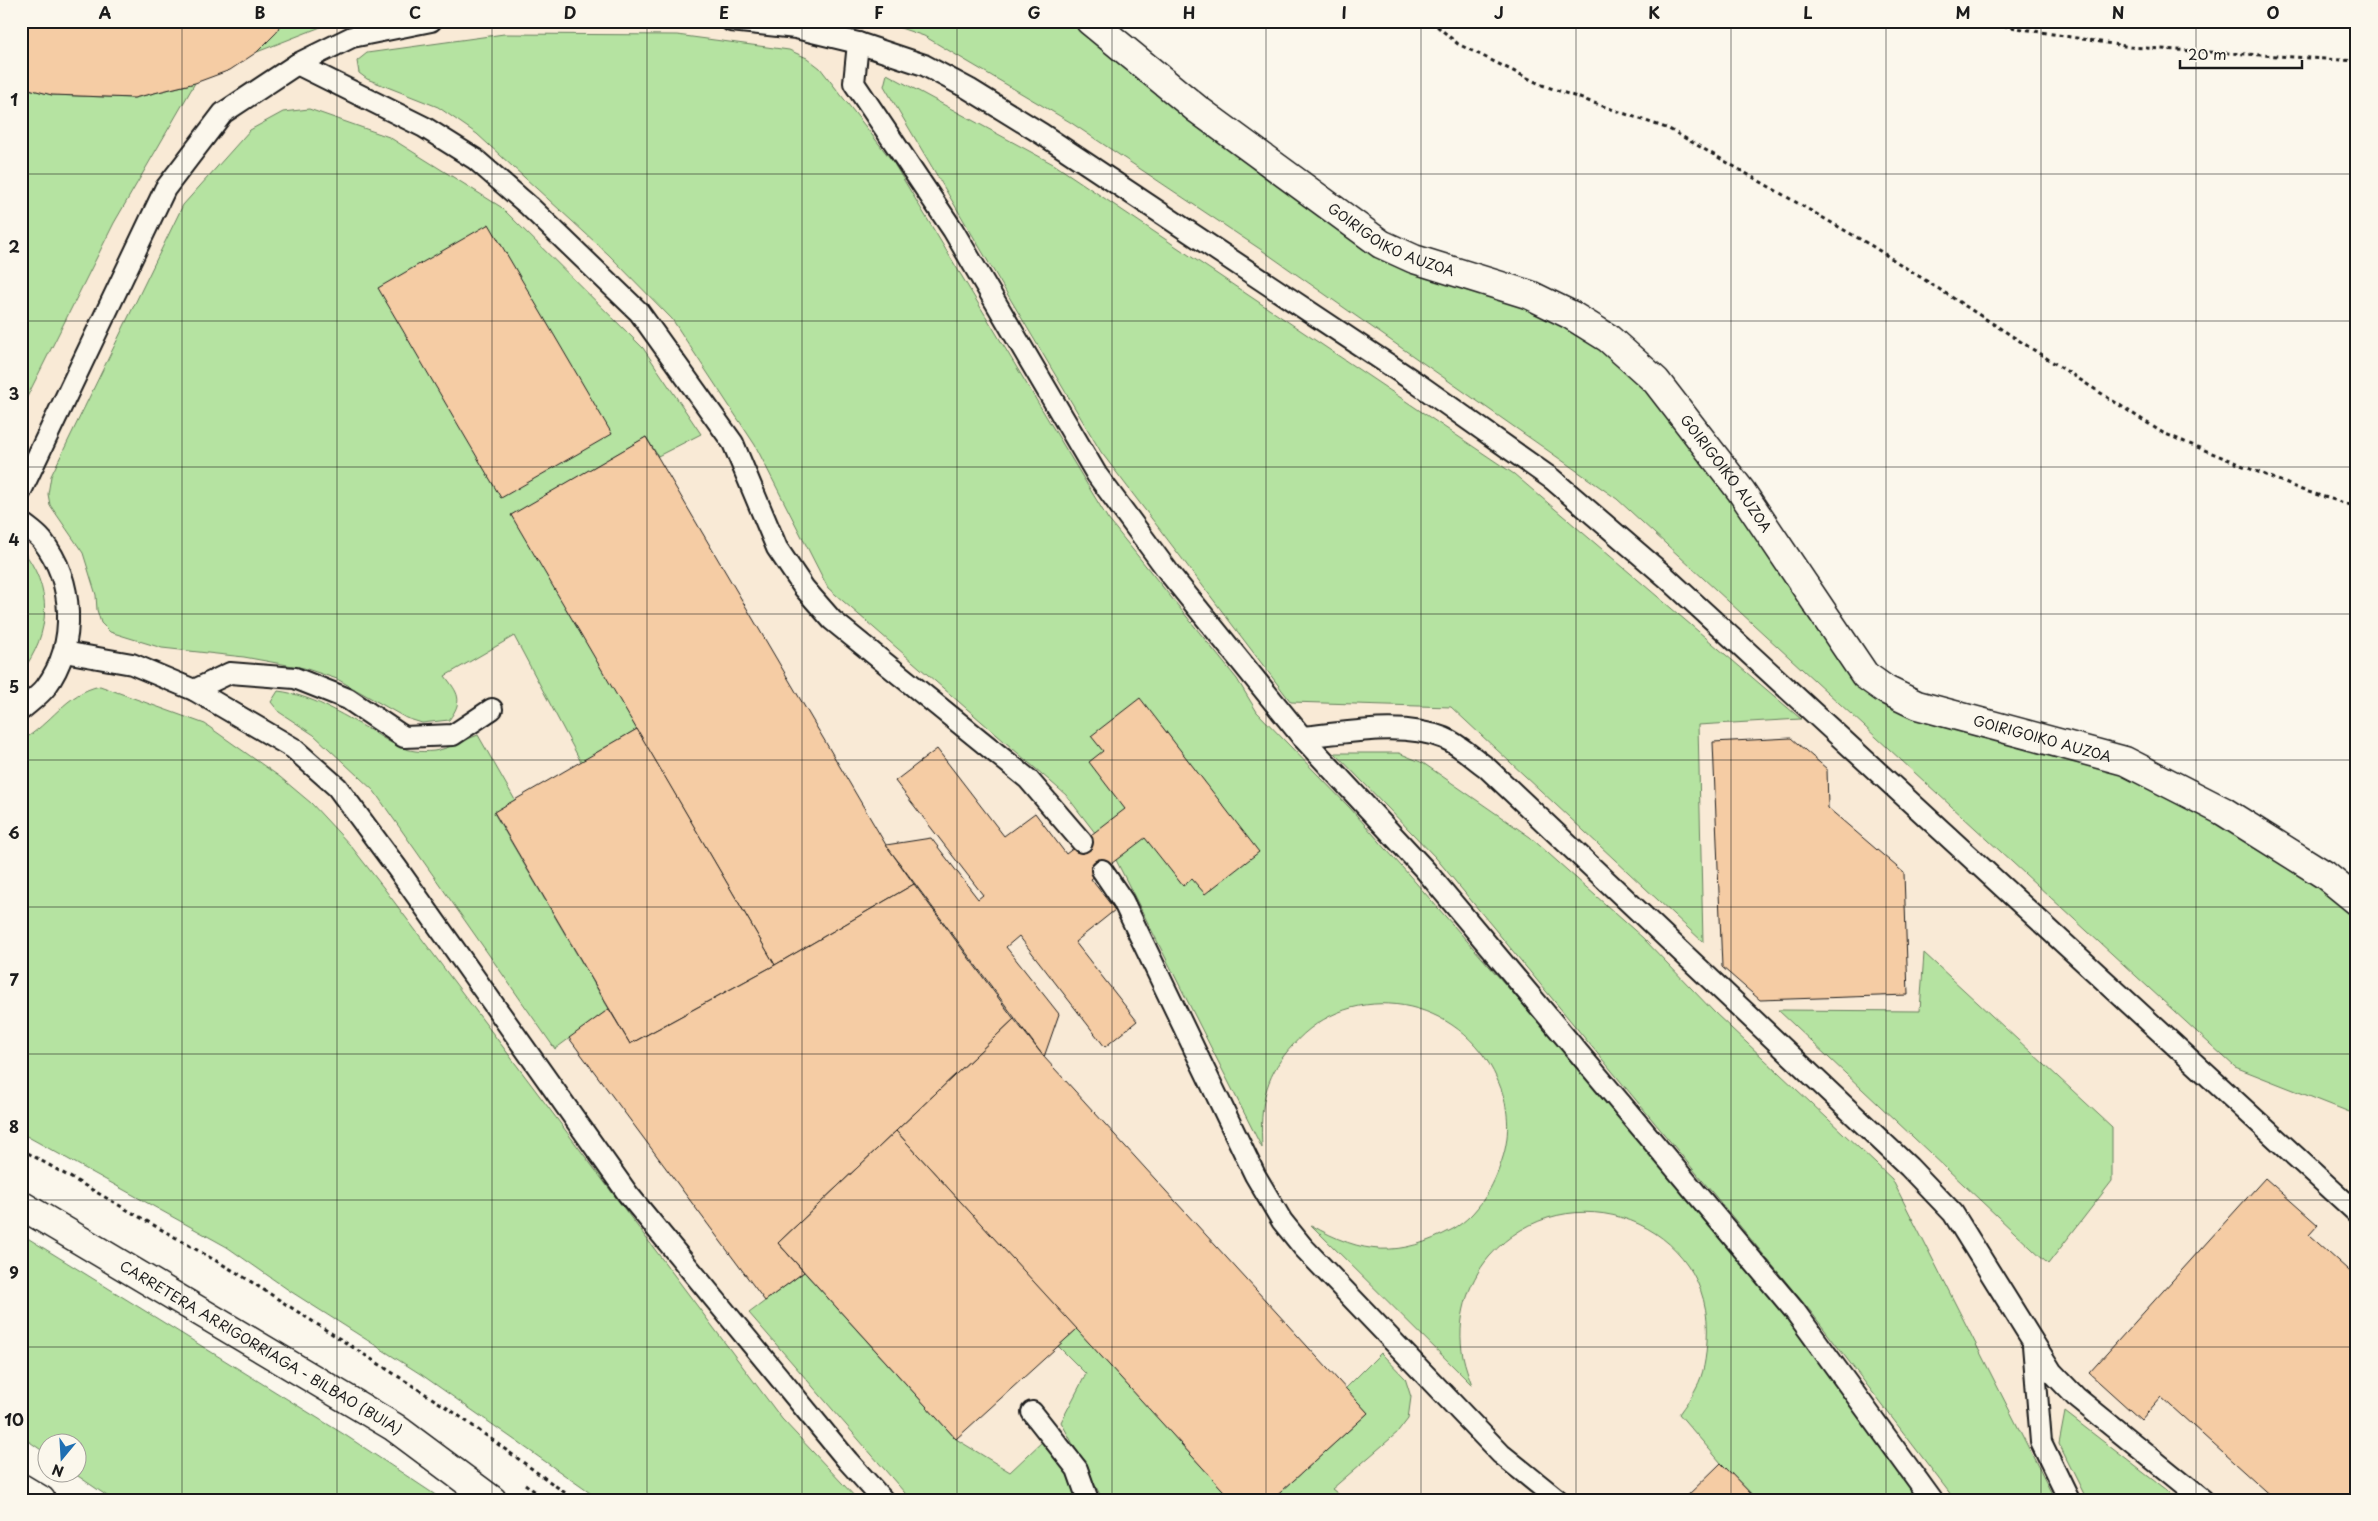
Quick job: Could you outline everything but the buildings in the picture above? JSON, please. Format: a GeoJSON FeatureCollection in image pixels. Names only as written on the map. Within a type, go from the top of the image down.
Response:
{"type":"FeatureCollection","features":[{"type":"Feature","properties":{"kind":"main road","name":"GOIRIGOIKO AUZOA"},"geometry":{"type":"LineString","coordinates":[[1090,21],[1197,109],[1381,244],[1414,259],[1530,295],[1571,315],[1608,338],[1656,381],[1741,491],[1865,675],[1886,690],[1917,705],[2125,761],[2223,811],[2325,875],[2357,901]]}},
{"type":"Feature","properties":{"kind":"main road","name":"CARRETERA ARRIGORRIAGA - BILBAO (BUIA)"},"geometry":{"type":"LineString","coordinates":[[21,1205],[394,1427],[492,1500]]}},
{"type":"Feature","properties":{"kind":"main road"},"geometry":{"type":"LineString","coordinates":[[21,1488],[37,1500]]}},
{"type":"Feature","properties":{"kind":"main road"},"geometry":{"type":"LineString","coordinates":[[21,1488],[41,1500]]}},
{"type":"Feature","properties":{"kind":"lane"},"geometry":{"type":"LineString","coordinates":[[21,491],[165,188],[222,113],[296,64],[352,37],[431,21]]}},
{"type":"Feature","properties":{"kind":"lane"},"geometry":{"type":"LineString","coordinates":[[730,21],[796,28],[858,43],[924,65],[969,89],[1042,134],[1418,384],[1552,479],[1666,577],[2357,1213]]}},
{"type":"Feature","properties":{"kind":"lane"},"geometry":{"type":"LineString","coordinates":[[858,43],[854,83],[953,230],[1097,475],[1170,574],[1302,737],[1426,871],[1794,1310],[1932,1500]]}},
{"type":"Feature","properties":{"kind":"lane"},"geometry":{"type":"LineString","coordinates":[[296,64],[424,127],[475,159],[529,206],[638,312],[733,443],[777,548],[804,588],[832,620],[1028,779],[1082,842]]}},
{"type":"Feature","properties":{"kind":"lane"},"geometry":{"type":"LineString","coordinates":[[21,522],[41,539],[62,573],[69,612],[64,652],[46,687],[21,710]]}},
{"type":"Feature","properties":{"kind":"lane"},"geometry":{"type":"LineString","coordinates":[[64,652],[132,664],[194,690],[293,748],[337,787],[397,868],[628,1194],[883,1500]]}},
{"type":"Feature","properties":{"kind":"lane"},"geometry":{"type":"LineString","coordinates":[[194,690],[230,673],[295,678],[348,699],[404,737],[453,735],[492,709]]}},
{"type":"Feature","properties":{"kind":"lane"},"geometry":{"type":"LineString","coordinates":[[1302,737],[1381,730],[1416,730],[1446,738],[1486,767],[1909,1167],[1953,1213],[2052,1372],[2076,1397],[2203,1500]]}},
{"type":"Feature","properties":{"kind":"lane"},"geometry":{"type":"LineString","coordinates":[[1102,870],[1123,901],[1254,1175],[1282,1221],[1302,1247],[1501,1454],[1558,1500]]}},
{"type":"Feature","properties":{"kind":"lane"},"geometry":{"type":"LineString","coordinates":[[2033,1341],[2041,1442],[2069,1500]]}},
{"type":"Feature","properties":{"kind":"lane"},"geometry":{"type":"LineString","coordinates":[[1032,1412],[1077,1469],[1088,1500]]}},
{"type":"Feature","properties":{"kind":"path"},"geometry":{"type":"LineString","coordinates":[[1431,21],[1458,44],[1542,85],[1669,129],[1872,246],[2164,433],[2302,490],[2357,507]]}},
{"type":"Feature","properties":{"kind":"path"},"geometry":{"type":"LineString","coordinates":[[1988,21],[2005,26],[2130,47],[2357,61]]}},
{"type":"Feature","properties":{"kind":"path"},"geometry":{"type":"LineString","coordinates":[[21,1149],[239,1274],[455,1413],[575,1500]]}},
{"type":"Feature","properties":{"kind":"shaded area"},"geometry":{"type":"Polygon","coordinates":[[[21,21],[1090,21],[1865,675],[2357,901],[2357,1500],[600,1500],[422,1375],[290,1291],[227,1247],[21,1133],[21,21]]]}},
{"type":"Feature","properties":{"kind":"green space"},"geometry":{"type":"Polygon","coordinates":[[[282,21],[336,21],[257,52],[276,33],[282,21]]]}},
{"type":"Feature","properties":{"kind":"green space"},"geometry":{"type":"Polygon","coordinates":[[[880,21],[1090,21],[1348,220],[1608,338],[1865,675],[2125,761],[2357,901],[2357,1115],[2235,1067],[1617,499],[1266,253],[1070,122],[924,36],[880,21]]]}},
{"type":"Feature","properties":{"kind":"green space"},"geometry":{"type":"Polygon","coordinates":[[[504,34],[677,35],[789,50],[807,58],[820,68],[893,162],[1108,519],[1237,679],[1257,712],[1350,808],[1541,1025],[1758,1280],[1920,1500],[1757,1500],[1721,1463],[1679,1414],[1694,1391],[1701,1377],[1704,1365],[1707,1341],[1703,1300],[1688,1265],[1663,1238],[1631,1221],[1595,1213],[1557,1215],[1521,1230],[1489,1257],[1481,1267],[1469,1291],[1462,1317],[1461,1343],[1472,1385],[1311,1225],[1348,1242],[1381,1249],[1415,1245],[1434,1238],[1453,1229],[1470,1216],[1490,1190],[1499,1170],[1508,1130],[1506,1109],[1501,1089],[1480,1051],[1458,1029],[1432,1014],[1404,1006],[1374,1004],[1344,1010],[1317,1024],[1292,1046],[1277,1066],[1269,1082],[1264,1103],[1262,1148],[1116,860],[1066,795],[828,588],[755,445],[672,319],[608,254],[477,134],[438,107],[367,79],[359,73],[357,61],[367,53],[504,34]]]}},
{"type":"Feature","properties":{"kind":"green space"},"geometry":{"type":"Polygon","coordinates":[[[887,74],[1055,165],[1514,474],[1801,719],[1698,725],[1703,942],[1451,707],[1291,702],[1101,452],[884,86],[887,74]]]}},
{"type":"Feature","properties":{"kind":"green space"},"geometry":{"type":"Polygon","coordinates":[[[195,83],[114,223],[21,409],[21,87],[52,95],[134,98],[195,83]]]}},
{"type":"Feature","properties":{"kind":"green space"},"geometry":{"type":"Polygon","coordinates":[[[309,109],[389,137],[501,207],[643,348],[701,434],[658,456],[646,437],[512,515],[637,729],[581,762],[514,636],[445,676],[456,692],[457,707],[449,720],[422,723],[406,718],[337,679],[304,668],[244,657],[162,648],[110,632],[101,623],[97,610],[96,595],[83,553],[50,505],[48,494],[51,476],[183,205],[250,130],[283,112],[309,109]]]}},
{"type":"Feature","properties":{"kind":"green space"},"geometry":{"type":"Polygon","coordinates":[[[21,548],[39,579],[45,610],[39,642],[21,673],[21,548]]]}},
{"type":"Feature","properties":{"kind":"green space"},"geometry":{"type":"Polygon","coordinates":[[[100,686],[205,724],[280,777],[311,803],[351,846],[383,887],[782,1419],[858,1500],[600,1500],[422,1375],[290,1291],[227,1247],[21,1133],[21,741],[78,695],[100,686]]]}},
{"type":"Feature","properties":{"kind":"green space"},"geometry":{"type":"Polygon","coordinates":[[[278,691],[290,693],[326,706],[393,744],[415,751],[439,750],[478,735],[515,800],[494,813],[609,1009],[555,1049],[374,791],[314,735],[279,712],[271,702],[278,691]]]}},
{"type":"Feature","properties":{"kind":"green space"},"geometry":{"type":"Polygon","coordinates":[[[1335,753],[1399,753],[1423,763],[1530,837],[1643,938],[1715,1013],[1892,1179],[2055,1500],[1955,1500],[1811,1312],[1436,858],[1335,753]]]}},
{"type":"Feature","properties":{"kind":"green space"},"geometry":{"type":"Polygon","coordinates":[[[1924,953],[2112,1127],[2112,1181],[2048,1264],[1778,1010],[1920,1011],[1924,953]]]}},
{"type":"Feature","properties":{"kind":"green space"},"geometry":{"type":"Polygon","coordinates":[[[21,1234],[345,1435],[443,1500],[113,1500],[88,1483],[88,1434],[38,1434],[38,1448],[21,1436],[21,1234]]]}},
{"type":"Feature","properties":{"kind":"green space"},"geometry":{"type":"Polygon","coordinates":[[[804,1272],[956,1439],[1010,1472],[1044,1440],[1064,1466],[1079,1500],[911,1500],[749,1313],[804,1272]]]}},
{"type":"Feature","properties":{"kind":"green space"},"geometry":{"type":"Polygon","coordinates":[[[1077,1329],[1232,1500],[1103,1500],[1061,1422],[1086,1374],[1058,1346],[1077,1329]]]}},
{"type":"Feature","properties":{"kind":"green space"},"geometry":{"type":"Polygon","coordinates":[[[1381,1353],[1405,1378],[1411,1397],[1408,1419],[1398,1432],[1332,1489],[1346,1500],[1272,1500],[1368,1413],[1345,1389],[1381,1353]]]}},
{"type":"Feature","properties":{"kind":"green space"},"geometry":{"type":"Polygon","coordinates":[[[2065,1412],[2179,1500],[2087,1500],[2059,1444],[2065,1412]]]}}]}
